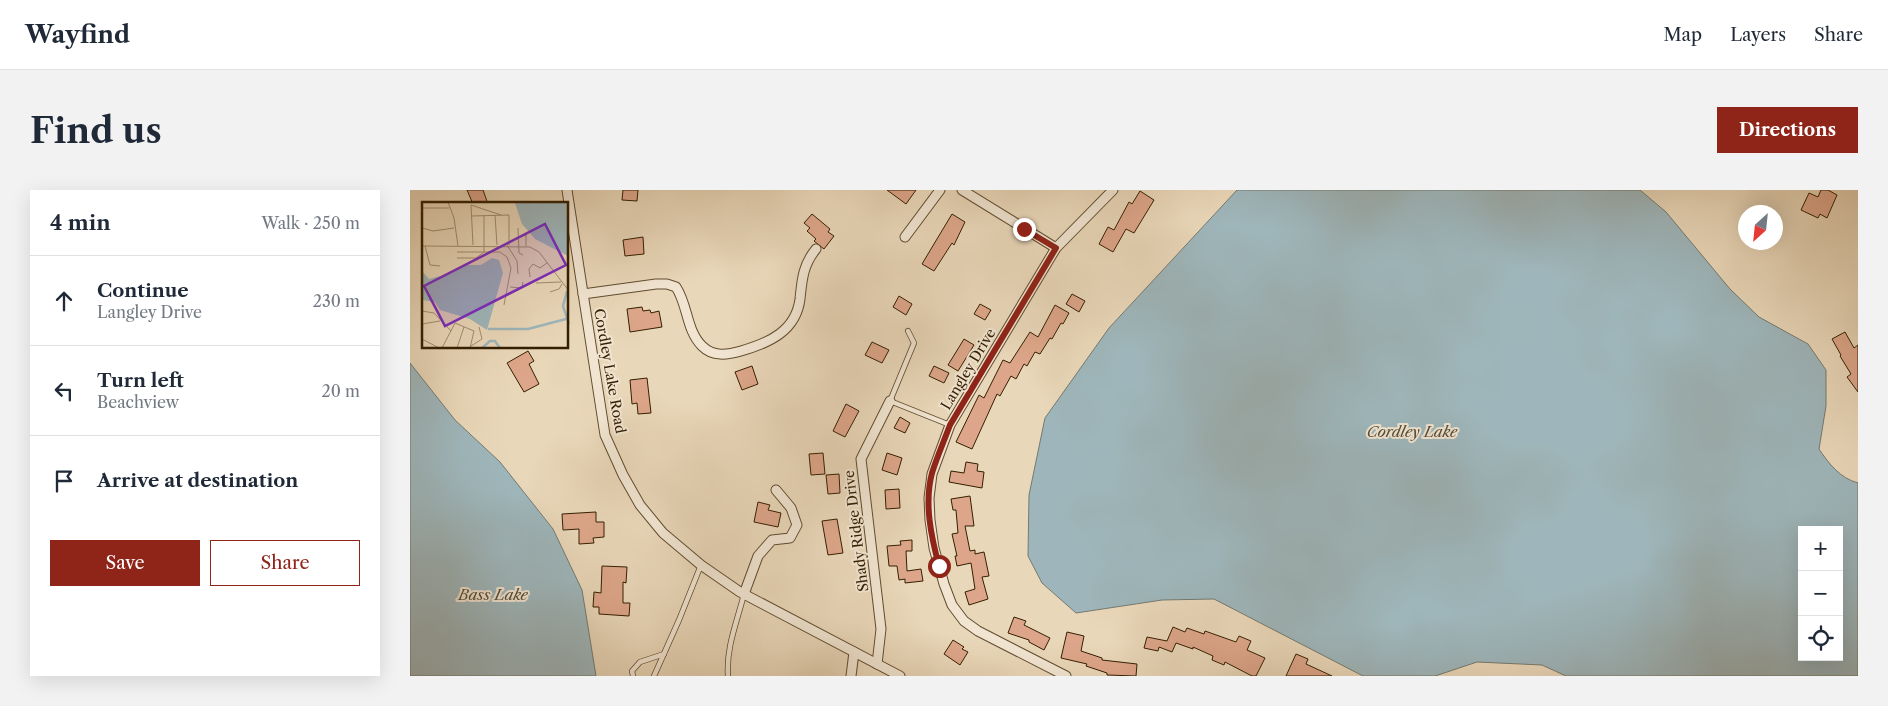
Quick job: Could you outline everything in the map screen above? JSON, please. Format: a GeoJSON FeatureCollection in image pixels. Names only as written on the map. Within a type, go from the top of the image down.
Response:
{"type":"FeatureCollection","features":[{"type":"Feature","properties":{"kind":"street"},"geometry":{"type":"LineString","coordinates":[[905,237],[940,190]]}},
{"type":"Feature","properties":{"kind":"street"},"geometry":{"type":"LineString","coordinates":[[962,190],[1056,248]]}},
{"type":"Feature","properties":{"kind":"street","name":"Langley Drive"},"geometry":{"type":"LineString","coordinates":[[1066,676],[978,631],[964,621],[952,605],[944,584],[934,548],[929,498],[932,474],[950,425],[1056,248],[1113,190]]}},
{"type":"Feature","properties":{"kind":"street","name":"Cordley Lake Road"},"geometry":{"type":"LineString","coordinates":[[569,203],[605,435],[623,475],[640,505],[663,533],[701,565],[744,594],[900,676]]}},
{"type":"Feature","properties":{"kind":"street"},"geometry":{"type":"LineString","coordinates":[[583,294],[656,284],[667,284],[676,287],[681,295],[692,332],[696,339],[708,351],[725,355],[760,345],[776,337],[789,327],[798,309],[803,270],[807,260],[816,249]]}},
{"type":"Feature","properties":{"kind":"street","name":"Shady Ridge Drive"},"geometry":{"type":"LineString","coordinates":[[876,664],[881,629],[862,459],[890,401]]}},
{"type":"Feature","properties":{"kind":"street"},"geometry":{"type":"LineString","coordinates":[[744,594],[758,556],[772,540],[790,538],[797,525],[790,508],[776,490]]}},
{"type":"Feature","properties":{"kind":"street"},"geometry":{"type":"LineString","coordinates":[[851,676],[854,652]]}},
{"type":"Feature","properties":{"kind":"lane"},"geometry":{"type":"LineString","coordinates":[[908,331],[914,343],[890,401],[950,425]]}},
{"type":"Feature","properties":{"kind":"lane"},"geometry":{"type":"LineString","coordinates":[[654,676],[701,565]]}},
{"type":"Feature","properties":{"kind":"lane"},"geometry":{"type":"LineString","coordinates":[[728,676],[727,664],[732,635],[744,594]]}},
{"type":"Feature","properties":{"kind":"lane"},"geometry":{"type":"LineString","coordinates":[[633,676],[632,671],[640,662],[664,654]]}},
{"type":"Feature","properties":{"kind":"water","name":"Cordley Lake"},"geometry":{"type":"Polygon","coordinates":[[[1237,190],[1640,190],[1666,212],[1730,289],[1759,317],[1808,344],[1826,370],[1826,406],[1819,449],[1836,470],[1846,478],[1858,483],[1858,676],[1566,676],[1542,665],[1477,662],[1435,676],[1363,676],[1214,599],[1162,600],[1076,613],[1042,583],[1028,556],[1029,495],[1045,418],[1109,328],[1237,190]]]}},
{"type":"Feature","properties":{"kind":"water","name":"Bass Lake"},"geometry":{"type":"Polygon","coordinates":[[[410,363],[455,420],[500,462],[553,529],[582,590],[596,676],[410,676],[410,363]]]}},
{"type":"Feature","properties":{"kind":"building"},"geometry":{"type":"Polygon","coordinates":[[[467,190],[483,190],[487,202],[472,202],[467,190]]]}},
{"type":"Feature","properties":{"kind":"building"},"geometry":{"type":"Polygon","coordinates":[[[623,190],[638,190],[637,201],[622,200],[623,190]]]}},
{"type":"Feature","properties":{"kind":"building"},"geometry":{"type":"Polygon","coordinates":[[[887,190],[916,190],[906,204],[887,190]]]}},
{"type":"Feature","properties":{"kind":"building"},"geometry":{"type":"Polygon","coordinates":[[[1821,190],[1828,190],[1837,195],[1827,218],[1820,214],[1818,218],[1801,210],[1809,193],[1818,197],[1821,190]]]}},
{"type":"Feature","properties":{"kind":"building"},"geometry":{"type":"Polygon","coordinates":[[[1140,191],[1154,200],[1134,233],[1126,229],[1113,252],[1099,244],[1108,227],[1114,230],[1129,202],[1132,204],[1140,191]]]}},
{"type":"Feature","properties":{"kind":"building"},"geometry":{"type":"Polygon","coordinates":[[[812,214],[830,229],[828,232],[834,236],[824,249],[814,241],[816,239],[807,231],[810,228],[804,223],[812,214]]]}},
{"type":"Feature","properties":{"kind":"building"},"geometry":{"type":"Polygon","coordinates":[[[952,214],[965,222],[954,245],[952,243],[934,271],[922,264],[952,214]]]}},
{"type":"Feature","properties":{"kind":"building"},"geometry":{"type":"Polygon","coordinates":[[[643,237],[644,254],[625,256],[623,240],[643,237]]]}},
{"type":"Feature","properties":{"kind":"building"},"geometry":{"type":"Polygon","coordinates":[[[1072,294],[1085,301],[1079,312],[1066,304],[1072,294]]]}},
{"type":"Feature","properties":{"kind":"building"},"geometry":{"type":"Polygon","coordinates":[[[899,296],[912,304],[906,315],[893,307],[899,296]]]}},
{"type":"Feature","properties":{"kind":"building"},"geometry":{"type":"Polygon","coordinates":[[[980,304],[991,310],[985,320],[974,314],[980,304]]]}},
{"type":"Feature","properties":{"kind":"building"},"geometry":{"type":"Polygon","coordinates":[[[1055,305],[1069,313],[1063,324],[1061,323],[1052,339],[1050,338],[1040,354],[1035,352],[1027,366],[1024,364],[1016,379],[1011,376],[1000,396],[997,394],[972,449],[956,442],[979,395],[984,398],[1003,360],[1010,363],[1030,332],[1038,337],[1055,305]]]}},
{"type":"Feature","properties":{"kind":"building"},"geometry":{"type":"Polygon","coordinates":[[[642,307],[643,311],[650,310],[651,313],[659,311],[662,327],[630,332],[627,309],[642,307]]]}},
{"type":"Feature","properties":{"kind":"building"},"geometry":{"type":"Polygon","coordinates":[[[1845,332],[1854,348],[1858,345],[1858,392],[1847,377],[1851,374],[1832,339],[1845,332]]]}},
{"type":"Feature","properties":{"kind":"building"},"geometry":{"type":"Polygon","coordinates":[[[964,339],[974,345],[958,371],[948,365],[964,339]]]}},
{"type":"Feature","properties":{"kind":"building"},"geometry":{"type":"Polygon","coordinates":[[[872,342],[889,350],[882,363],[865,355],[872,342]]]}},
{"type":"Feature","properties":{"kind":"building"},"geometry":{"type":"Polygon","coordinates":[[[528,351],[534,361],[529,364],[539,384],[524,392],[507,363],[528,351]]]}},
{"type":"Feature","properties":{"kind":"building"},"geometry":{"type":"Polygon","coordinates":[[[752,366],[758,384],[742,390],[735,372],[752,366]]]}},
{"type":"Feature","properties":{"kind":"building"},"geometry":{"type":"Polygon","coordinates":[[[934,366],[949,373],[944,383],[929,376],[934,366]]]}},
{"type":"Feature","properties":{"kind":"building"},"geometry":{"type":"Polygon","coordinates":[[[647,378],[651,413],[638,414],[637,403],[632,404],[630,380],[647,378]]]}},
{"type":"Feature","properties":{"kind":"building"},"geometry":{"type":"Polygon","coordinates":[[[846,404],[859,411],[845,437],[833,431],[846,404]]]}},
{"type":"Feature","properties":{"kind":"building"},"geometry":{"type":"Polygon","coordinates":[[[900,417],[910,423],[905,433],[894,428],[900,417]]]}},
{"type":"Feature","properties":{"kind":"building"},"geometry":{"type":"Polygon","coordinates":[[[823,453],[825,474],[811,475],[809,454],[823,453]]]}},
{"type":"Feature","properties":{"kind":"building"},"geometry":{"type":"Polygon","coordinates":[[[887,453],[902,458],[897,475],[882,470],[887,453]]]}},
{"type":"Feature","properties":{"kind":"building"},"geometry":{"type":"Polygon","coordinates":[[[966,462],[978,464],[977,471],[984,472],[982,488],[949,482],[951,471],[964,473],[966,462]]]}},
{"type":"Feature","properties":{"kind":"building"},"geometry":{"type":"Polygon","coordinates":[[[839,474],[840,493],[828,494],[826,475],[839,474]]]}},
{"type":"Feature","properties":{"kind":"building"},"geometry":{"type":"Polygon","coordinates":[[[899,489],[900,508],[886,509],[885,490],[899,489]]]}},
{"type":"Feature","properties":{"kind":"building"},"geometry":{"type":"Polygon","coordinates":[[[970,496],[974,526],[965,526],[970,551],[975,550],[975,554],[984,552],[989,576],[982,577],[988,599],[969,605],[965,592],[975,589],[971,563],[957,566],[955,556],[957,556],[952,534],[958,533],[956,510],[953,510],[951,499],[970,496]]]}},
{"type":"Feature","properties":{"kind":"building"},"geometry":{"type":"Polygon","coordinates":[[[758,502],[770,505],[768,510],[781,513],[778,527],[754,522],[758,502]]]}},
{"type":"Feature","properties":{"kind":"building"},"geometry":{"type":"Polygon","coordinates":[[[596,512],[596,522],[604,522],[604,537],[593,538],[594,543],[579,544],[579,529],[563,530],[562,514],[596,512]]]}},
{"type":"Feature","properties":{"kind":"building"},"geometry":{"type":"Polygon","coordinates":[[[837,519],[843,553],[828,555],[822,521],[837,519]]]}},
{"type":"Feature","properties":{"kind":"building"},"geometry":{"type":"Polygon","coordinates":[[[912,540],[912,551],[906,551],[907,571],[921,569],[923,581],[905,583],[905,579],[899,580],[897,566],[889,566],[887,546],[901,545],[900,541],[912,540]]]}},
{"type":"Feature","properties":{"kind":"building"},"geometry":{"type":"Polygon","coordinates":[[[602,566],[627,567],[626,583],[623,582],[623,603],[630,603],[629,616],[599,614],[599,607],[593,607],[594,592],[601,593],[602,566]]]}},
{"type":"Feature","properties":{"kind":"building"},"geometry":{"type":"Polygon","coordinates":[[[1014,617],[1026,621],[1024,625],[1050,638],[1044,650],[1029,642],[1029,640],[1008,633],[1014,617]]]}},
{"type":"Feature","properties":{"kind":"building"},"geometry":{"type":"Polygon","coordinates":[[[1173,627],[1185,632],[1187,628],[1204,634],[1205,631],[1236,642],[1239,636],[1251,641],[1247,650],[1265,658],[1256,676],[1252,676],[1225,662],[1224,665],[1212,660],[1213,656],[1193,647],[1193,649],[1176,643],[1172,652],[1159,647],[1158,651],[1144,648],[1147,637],[1167,641],[1173,627]]]}},
{"type":"Feature","properties":{"kind":"building"},"geometry":{"type":"Polygon","coordinates":[[[1067,632],[1084,636],[1081,651],[1102,658],[1102,660],[1137,664],[1136,676],[1107,675],[1107,673],[1086,666],[1087,664],[1061,658],[1067,632]]]}},
{"type":"Feature","properties":{"kind":"building"},"geometry":{"type":"Polygon","coordinates":[[[953,640],[968,652],[960,665],[944,654],[953,640]]]}},
{"type":"Feature","properties":{"kind":"building"},"geometry":{"type":"Polygon","coordinates":[[[1296,654],[1308,659],[1306,664],[1332,676],[1286,676],[1296,654]]]}},
{"type":"Feature","properties":{"kind":"route"},"geometry":{"type":"LineString","coordinates":[[939,566],[934,548],[929,498],[932,474],[939,454],[950,425],[1056,248],[1024,229]]}}]}
